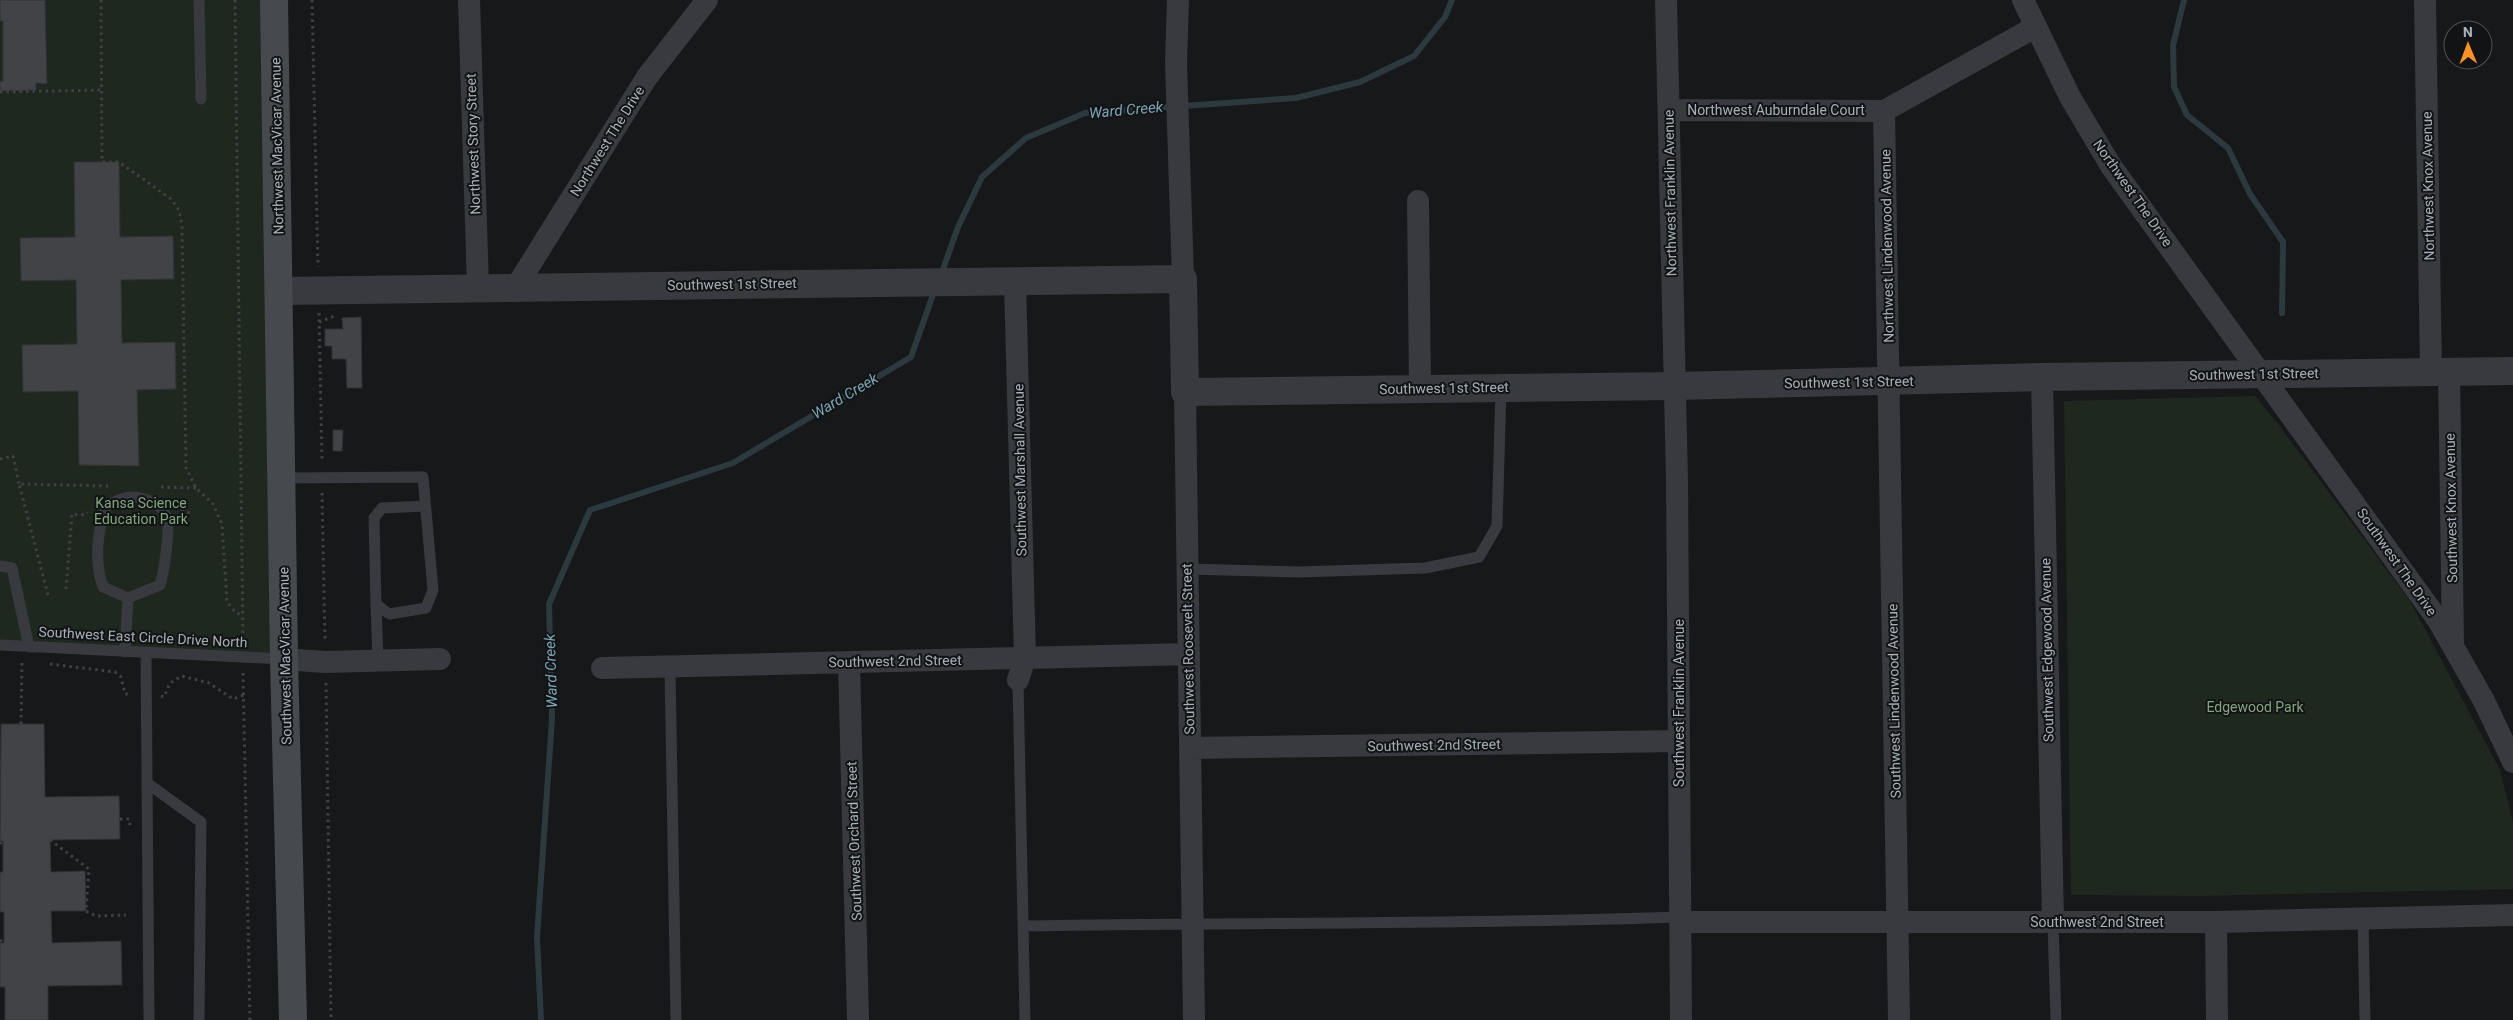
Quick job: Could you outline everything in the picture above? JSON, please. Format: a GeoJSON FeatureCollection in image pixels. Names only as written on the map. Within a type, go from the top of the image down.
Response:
{"type":"FeatureCollection","features":[{"type":"Feature","properties":{"kind":"main road","name":"Northwest MacVicar Avenue"},"geometry":{"type":"LineString","coordinates":[[274,0],[280,291]]}},
{"type":"Feature","properties":{"kind":"main road","name":"Southwest MacVicar Avenue"},"geometry":{"type":"LineString","coordinates":[[280,291],[284,659],[293,1020]]}},
{"type":"Feature","properties":{"kind":"street","name":"Northwest Story Street"},"geometry":{"type":"LineString","coordinates":[[469,0],[478,287]]}},
{"type":"Feature","properties":{"kind":"street","name":"Northwest The Drive"},"geometry":{"type":"LineString","coordinates":[[516,287],[647,77],[707,0]]}},
{"type":"Feature","properties":{"kind":"street"},"geometry":{"type":"LineString","coordinates":[[1178,0],[1176,63],[1183,279]]}},
{"type":"Feature","properties":{"kind":"street","name":"Northwest Franklin Avenue"},"geometry":{"type":"LineString","coordinates":[[1666,0],[1675,386]]}},
{"type":"Feature","properties":{"kind":"street","name":"Northwest The Drive"},"geometry":{"type":"LineString","coordinates":[[2023,0],[2070,97],[2111,166],[2263,374]]}},
{"type":"Feature","properties":{"kind":"street","name":"Northwest Knox Avenue"},"geometry":{"type":"LineString","coordinates":[[2425,0],[2440,372]]}},
{"type":"Feature","properties":{"kind":"street"},"geometry":{"type":"LineString","coordinates":[[1884,111],[2035,27]]}},
{"type":"Feature","properties":{"kind":"street","name":"Northwest Auburndale Court"},"geometry":{"type":"LineString","coordinates":[[1668,110],[1884,111]]}},
{"type":"Feature","properties":{"kind":"street","name":"Northwest Lindenwood Avenue"},"geometry":{"type":"LineString","coordinates":[[1884,111],[1889,381]]}},
{"type":"Feature","properties":{"kind":"street"},"geometry":{"type":"LineString","coordinates":[[1418,201],[1420,388]]}},
{"type":"Feature","properties":{"kind":"street","name":"Southwest 1st Street"},"geometry":{"type":"LineString","coordinates":[[280,291],[1183,279]]}},
{"type":"Feature","properties":{"kind":"street","name":"Southwest Roosevelt Street"},"geometry":{"type":"LineString","coordinates":[[1183,279],[1194,1020]]}},
{"type":"Feature","properties":{"kind":"street","name":"Southwest Marshall Avenue"},"geometry":{"type":"LineString","coordinates":[[1016,282],[1025,658],[1018,680]]}},
{"type":"Feature","properties":{"kind":"street","name":"Southwest 1st Street"},"geometry":{"type":"LineString","coordinates":[[1185,392],[1675,386],[2513,371]]}},
{"type":"Feature","properties":{"kind":"street","name":"Southwest Knox Avenue"},"geometry":{"type":"LineString","coordinates":[[2440,372],[2453,644]]}},
{"type":"Feature","properties":{"kind":"street","name":"Southwest The Drive"},"geometry":{"type":"LineString","coordinates":[[2263,374],[2453,644],[2484,701],[2513,762]]}},
{"type":"Feature","properties":{"kind":"street","name":"Southwest Edgewood Avenue"},"geometry":{"type":"LineString","coordinates":[[2042,378],[2053,922]]}},
{"type":"Feature","properties":{"kind":"street","name":"Southwest Lindenwood Avenue"},"geometry":{"type":"LineString","coordinates":[[1889,381],[1899,1020]]}},
{"type":"Feature","properties":{"kind":"street","name":"Southwest Franklin Avenue"},"geometry":{"type":"LineString","coordinates":[[1675,386],[1681,1020]]}},
{"type":"Feature","properties":{"kind":"street","name":"Southwest 2nd Street"},"geometry":{"type":"LineString","coordinates":[[602,668],[1189,654]]}},
{"type":"Feature","properties":{"kind":"street"},"geometry":{"type":"LineString","coordinates":[[284,659],[325,662],[440,659]]}},
{"type":"Feature","properties":{"kind":"street","name":"Southwest Orchard Street"},"geometry":{"type":"LineString","coordinates":[[848,662],[858,1020]]}},
{"type":"Feature","properties":{"kind":"street","name":"Southwest 2nd Street"},"geometry":{"type":"LineString","coordinates":[[1190,748],[1679,741]]}},
{"type":"Feature","properties":{"kind":"street","name":"Southwest 2nd Street"},"geometry":{"type":"LineString","coordinates":[[1680,919],[1897,922],[2216,922],[2513,915]]}},
{"type":"Feature","properties":{"kind":"street"},"geometry":{"type":"LineString","coordinates":[[2216,922],[2217,1020]]}},
{"type":"Feature","properties":{"kind":"lane"},"geometry":{"type":"LineString","coordinates":[[199,0],[201,99]]}},
{"type":"Feature","properties":{"kind":"lane"},"geometry":{"type":"LineString","coordinates":[[1187,569],[1299,572],[1425,568],[1479,557],[1497,526],[1501,388]]}},
{"type":"Feature","properties":{"kind":"lane"},"geometry":{"type":"LineString","coordinates":[[282,478],[423,477],[433,590],[426,608],[388,614],[376,604]]}},
{"type":"Feature","properties":{"kind":"lane"},"geometry":{"type":"LineString","coordinates":[[126,497],[144,499],[160,506],[168,519],[164,574],[160,585],[128,598],[103,587],[98,572],[100,522],[107,506],[126,497]]}},
{"type":"Feature","properties":{"kind":"lane"},"geometry":{"type":"LineString","coordinates":[[378,661],[374,518],[382,508],[425,506]]}},
{"type":"Feature","properties":{"kind":"lane"},"geometry":{"type":"LineString","coordinates":[[0,566],[12,568],[29,647]]}},
{"type":"Feature","properties":{"kind":"lane"},"geometry":{"type":"LineString","coordinates":[[125,652],[128,598]]}},
{"type":"Feature","properties":{"kind":"lane","name":"Southwest East Circle Drive North"},"geometry":{"type":"LineString","coordinates":[[0,645],[146,654],[243,656],[284,659]]}},
{"type":"Feature","properties":{"kind":"lane"},"geometry":{"type":"LineString","coordinates":[[146,654],[149,1020]]}},
{"type":"Feature","properties":{"kind":"lane"},"geometry":{"type":"LineString","coordinates":[[670,666],[676,1020]]}},
{"type":"Feature","properties":{"kind":"lane"},"geometry":{"type":"LineString","coordinates":[[1018,680],[1025,1020]]}},
{"type":"Feature","properties":{"kind":"lane"},"geometry":{"type":"LineString","coordinates":[[147,783],[201,822],[199,1020]]}},
{"type":"Feature","properties":{"kind":"lane"},"geometry":{"type":"LineString","coordinates":[[1023,926],[1192,923],[1385,924],[1680,919]]}},
{"type":"Feature","properties":{"kind":"lane"},"geometry":{"type":"LineString","coordinates":[[2363,919],[2365,1020]]}},
{"type":"Feature","properties":{"kind":"lane"},"geometry":{"type":"LineString","coordinates":[[2053,922],[2056,1020]]}},
{"type":"Feature","properties":{"kind":"path"},"geometry":{"type":"LineString","coordinates":[[101,0],[102,162],[118,162],[171,200],[179,210],[182,226],[186,468],[196,488],[213,504],[222,524],[227,602],[236,613],[242,615]]}},
{"type":"Feature","properties":{"kind":"path"},"geometry":{"type":"LineString","coordinates":[[235,0],[242,615],[250,1020]]}},
{"type":"Feature","properties":{"kind":"path"},"geometry":{"type":"LineString","coordinates":[[312,0],[331,1020]]}},
{"type":"Feature","properties":{"kind":"path"},"geometry":{"type":"LineString","coordinates":[[0,92],[102,90]]}},
{"type":"Feature","properties":{"kind":"path"},"geometry":{"type":"LineString","coordinates":[[0,459],[13,456],[48,595]]}},
{"type":"Feature","properties":{"kind":"path"},"geometry":{"type":"LineString","coordinates":[[19,484],[109,486]]}},
{"type":"Feature","properties":{"kind":"path"},"geometry":{"type":"LineString","coordinates":[[161,487],[196,488]]}},
{"type":"Feature","properties":{"kind":"path"},"geometry":{"type":"LineString","coordinates":[[21,724],[22,658],[31,660]]}},
{"type":"Feature","properties":{"kind":"path"},"geometry":{"type":"LineString","coordinates":[[48,663],[56,667],[115,672],[121,677],[125,694],[164,697],[170,682],[182,676],[209,682],[233,699],[244,695]]}},
{"type":"Feature","properties":{"kind":"path"},"geometry":{"type":"LineString","coordinates":[[120,819],[129,819],[130,828]]}},
{"type":"Feature","properties":{"kind":"path"},"geometry":{"type":"LineString","coordinates":[[50,840],[89,869],[86,911],[96,916],[126,915]]}},
{"type":"Feature","properties":{"kind":"path"},"geometry":{"type":"LineString","coordinates":[[0,940],[4,943]]}},
{"type":"Feature","properties":{"kind":"green space","name":"Kansa Science Education Park"},"geometry":{"type":"Polygon","coordinates":[[[0,0],[272,0],[284,659],[0,645],[0,0]]]}},
{"type":"Feature","properties":{"kind":"green space","name":"Edgewood Park"},"geometry":{"type":"Polygon","coordinates":[[[2255,396],[2410,601],[2500,770],[2513,822],[2513,889],[2201,896],[2071,895],[2064,401],[2255,396]]]}},
{"type":"Feature","properties":{"kind":"building"},"geometry":{"type":"Polygon","coordinates":[[[0,0],[45,0],[47,84],[36,83],[36,90],[0,91],[0,81],[3,81],[3,21],[0,21],[0,0]]]}},
{"type":"Feature","properties":{"kind":"building"},"geometry":{"type":"Polygon","coordinates":[[[74,162],[119,162],[120,237],[173,236],[174,279],[121,280],[122,343],[175,342],[176,389],[137,390],[139,466],[79,465],[78,391],[23,392],[22,345],[77,344],[76,280],[21,281],[20,238],[75,237],[74,162]]]}},
{"type":"Feature","properties":{"kind":"building"},"geometry":{"type":"Polygon","coordinates":[[[361,317],[362,388],[347,388],[346,359],[332,359],[332,346],[325,346],[325,329],[343,329],[342,318],[361,317]]]}},
{"type":"Feature","properties":{"kind":"building"},"geometry":{"type":"Polygon","coordinates":[[[333,430],[343,430],[342,451],[333,451],[333,430]]]}},
{"type":"Feature","properties":{"kind":"building"},"geometry":{"type":"Polygon","coordinates":[[[1,724],[44,724],[45,797],[119,796],[120,839],[50,840],[51,872],[85,871],[86,911],[51,911],[52,943],[121,941],[122,985],[48,986],[48,1020],[5,1020],[5,987],[0,987],[0,943],[4,943],[4,912],[0,912],[0,872],[3,872],[3,841],[0,841],[1,724]]]}},
{"type":"Feature","properties":{"kind":"waterway","name":"Ward Creek"},"geometry":{"type":"LineString","coordinates":[[941,275],[958,227],[982,177],[1026,138],[1085,113],[1296,98],[1360,82],[1414,56],[1445,17],[1452,0]]}},
{"type":"Feature","properties":{"kind":"waterway"},"geometry":{"type":"LineString","coordinates":[[2184,0],[2173,45],[2174,87],[2187,115],[2228,148],[2250,194],[2283,242],[2282,313]]}},
{"type":"Feature","properties":{"kind":"waterway","name":"Ward Creek"},"geometry":{"type":"LineString","coordinates":[[541,1020],[537,937],[552,719],[549,604],[590,510],[733,463],[911,357],[935,289]]}}]}
